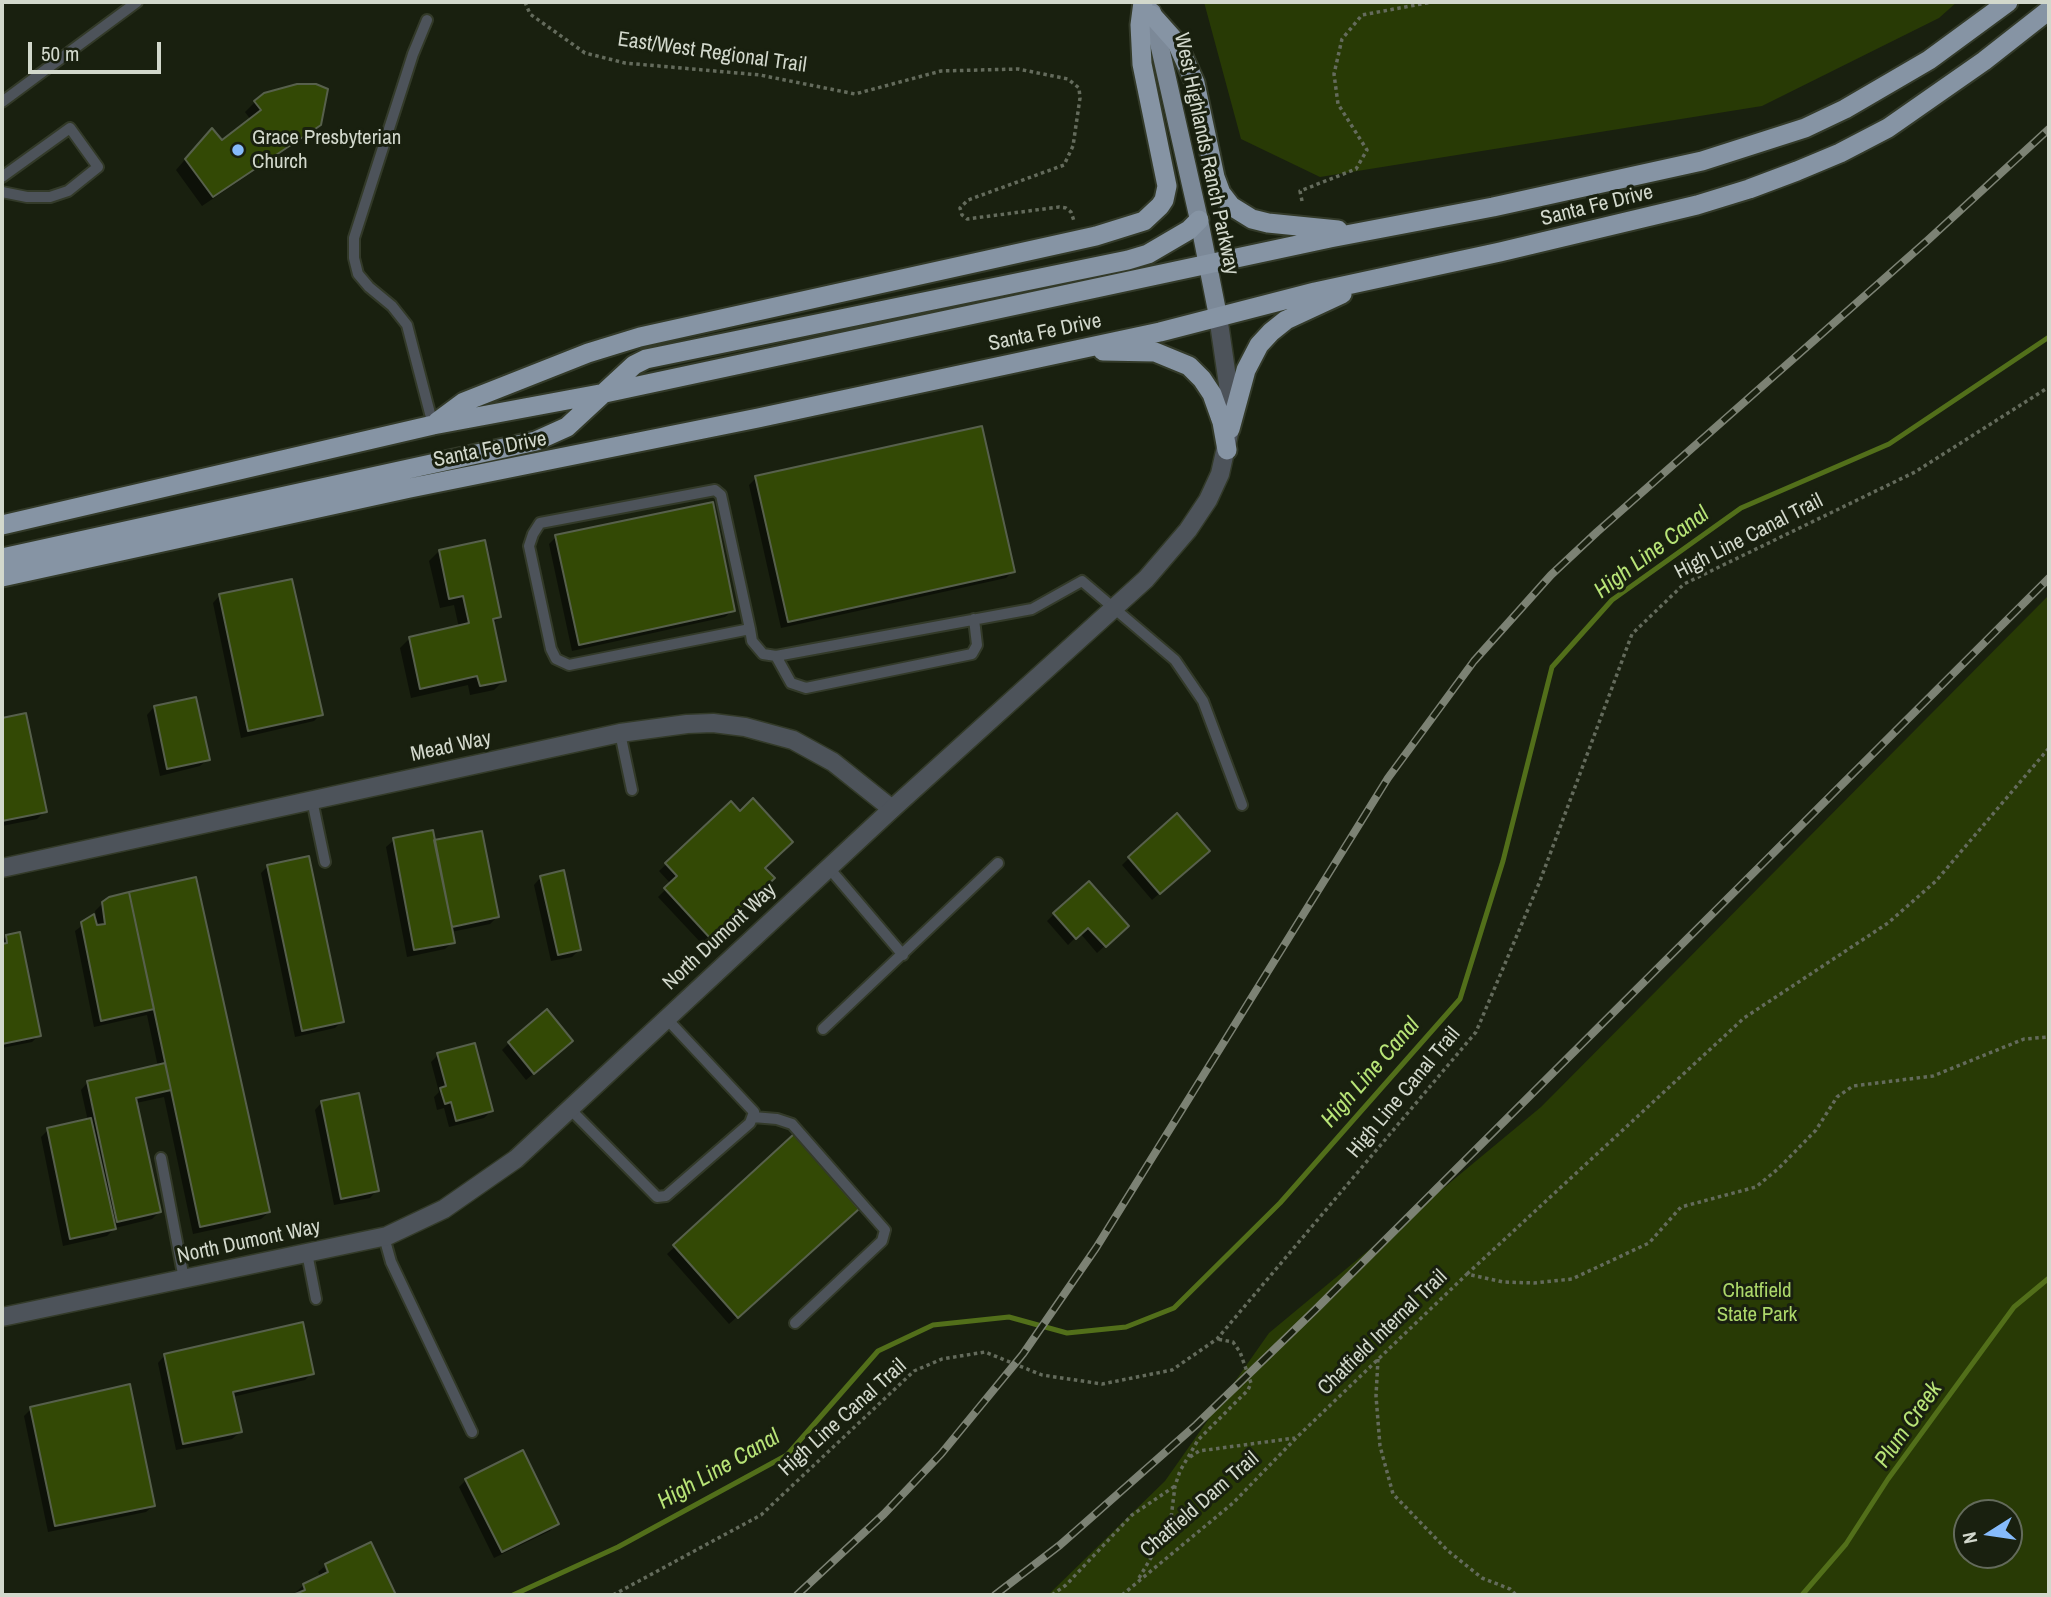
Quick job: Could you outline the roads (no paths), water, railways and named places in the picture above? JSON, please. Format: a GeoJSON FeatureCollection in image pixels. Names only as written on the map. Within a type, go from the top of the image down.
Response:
{"type":"FeatureCollection","features":[{"type":"Feature","properties":{"kind":"highway","name":"Santa Fe Drive"},"geometry":{"type":"LineString","coordinates":[[2,525],[433,425],[605,393],[1702,161],[1805,128],[1881,89],[1929,60],[2008,2]]}},
{"type":"Feature","properties":{"kind":"highway"},"geometry":{"type":"LineString","coordinates":[[433,425],[464,402],[587,352],[640,337],[1082,239],[1144,221],[1164,200],[1167,186],[1142,64],[1140,25],[1148,6],[1177,43],[1195,83],[1215,177],[1231,206],[1252,219],[1268,223],[1367,231]]}},
{"type":"Feature","properties":{"kind":"highway","name":"Santa Fe Drive"},"geometry":{"type":"LineString","coordinates":[[2,577],[410,488],[677,435],[1160,332],[1386,276],[1697,205],[1749,190],[1797,171],[1888,128],[1984,61],[2049,10]]}},
{"type":"Feature","properties":{"kind":"highway"},"geometry":{"type":"LineString","coordinates":[[2,558],[536,441],[567,427],[634,365],[646,359],[1128,260],[1148,254],[1189,230],[1199,220]]}},
{"type":"Feature","properties":{"kind":"highway"},"geometry":{"type":"LineString","coordinates":[[1230,429],[1246,370],[1259,345],[1271,332],[1303,311],[1386,276]]}},
{"type":"Feature","properties":{"kind":"highway"},"geometry":{"type":"LineString","coordinates":[[1071,350],[1155,352],[1189,366],[1212,394],[1222,422],[1227,450]]}},
{"type":"Feature","properties":{"kind":"main road","name":"West Highlands Ranch Parkway"},"geometry":{"type":"LineString","coordinates":[[1148,6],[1199,220],[1218,316]]}},
{"type":"Feature","properties":{"kind":"street","name":"North Dumont Way"},"geometry":{"type":"LineString","coordinates":[[2,1318],[384,1237],[444,1209],[516,1158],[892,809],[1146,579],[1188,530],[1208,500],[1220,474],[1230,429],[1230,398],[1218,316]]}},
{"type":"Feature","properties":{"kind":"street","name":"Mead Way"},"geometry":{"type":"LineString","coordinates":[[2,868],[620,733],[713,723],[767,732],[801,744],[833,762],[892,809]]}},
{"type":"Feature","properties":{"kind":"lane"},"geometry":{"type":"LineString","coordinates":[[2,102],[137,2]]}},
{"type":"Feature","properties":{"kind":"lane"},"geometry":{"type":"LineString","coordinates":[[427,20],[413,54],[354,238],[354,258],[358,274],[392,306],[407,325],[433,425]]}},
{"type":"Feature","properties":{"kind":"lane"},"geometry":{"type":"LineString","coordinates":[[2,177],[70,128],[98,167],[68,191],[50,197],[27,197],[2,192]]}},
{"type":"Feature","properties":{"kind":"lane"},"geometry":{"type":"LineString","coordinates":[[750,629],[569,665],[556,659],[551,649],[529,546],[533,534],[540,523],[715,490],[721,495],[750,629],[752,641],[763,654],[776,656],[1032,608],[1082,581],[1174,660],[1203,701],[1242,805]]}},
{"type":"Feature","properties":{"kind":"lane"},"geometry":{"type":"LineString","coordinates":[[776,656],[791,683],[806,688],[972,654],[977,645],[974,619]]}},
{"type":"Feature","properties":{"kind":"lane"},"geometry":{"type":"LineString","coordinates":[[620,733],[632,790]]}},
{"type":"Feature","properties":{"kind":"lane"},"geometry":{"type":"LineString","coordinates":[[312,800],[325,862]]}},
{"type":"Feature","properties":{"kind":"lane"},"geometry":{"type":"LineString","coordinates":[[823,1029],[999,863]]}},
{"type":"Feature","properties":{"kind":"lane"},"geometry":{"type":"LineString","coordinates":[[829,868],[903,955]]}},
{"type":"Feature","properties":{"kind":"lane"},"geometry":{"type":"LineString","coordinates":[[569,1109],[657,1197],[666,1196],[750,1123],[754,1112],[666,1018]]}},
{"type":"Feature","properties":{"kind":"lane"},"geometry":{"type":"LineString","coordinates":[[753,1117],[778,1119],[792,1124],[884,1230],[883,1241],[795,1323]]}},
{"type":"Feature","properties":{"kind":"lane"},"geometry":{"type":"LineString","coordinates":[[161,1158],[184,1279]]}},
{"type":"Feature","properties":{"kind":"lane"},"geometry":{"type":"LineString","coordinates":[[384,1237],[394,1269],[472,1432]]}},
{"type":"Feature","properties":{"kind":"lane"},"geometry":{"type":"LineString","coordinates":[[307,1253],[316,1299]]}},
{"type":"Feature","properties":{"kind":"waterway","name":"High Line Canal"},"geometry":{"type":"LineString","coordinates":[[513,1595],[618,1547],[787,1455],[878,1351],[933,1325],[1009,1317],[1067,1333],[1126,1327],[1174,1308],[1280,1203],[1460,999],[1503,861],[1552,667],[1612,600],[1741,508],[1889,444],[2049,337]]}},
{"type":"Feature","properties":{"kind":"waterway","name":"Plum Creek"},"geometry":{"type":"LineString","coordinates":[[1802,1595],[1846,1544],[1888,1479],[2014,1307],[2049,1278]]}},
{"type":"Feature","properties":{"kind":"railway"},"geometry":{"type":"LineString","coordinates":[[797,1595],[884,1514],[941,1454],[1023,1354],[1096,1248],[1388,778],[1474,661],[1551,575],[1597,532],[1928,240],[2049,129]]}},
{"type":"Feature","properties":{"kind":"railway"},"geometry":{"type":"LineString","coordinates":[[995,1595],[1060,1545],[1196,1425],[1315,1310],[2049,578]]}},
{"type":"Feature","properties":{"kind":"place","name":"Grace Presbyterian Church"},"geometry":{"type":"Point","coordinates":[238,150]}},
{"type":"Feature","properties":{"kind":"park label","name":"Chatfield State Park"},"geometry":{"type":"Point","coordinates":[1757,1303]}}]}
